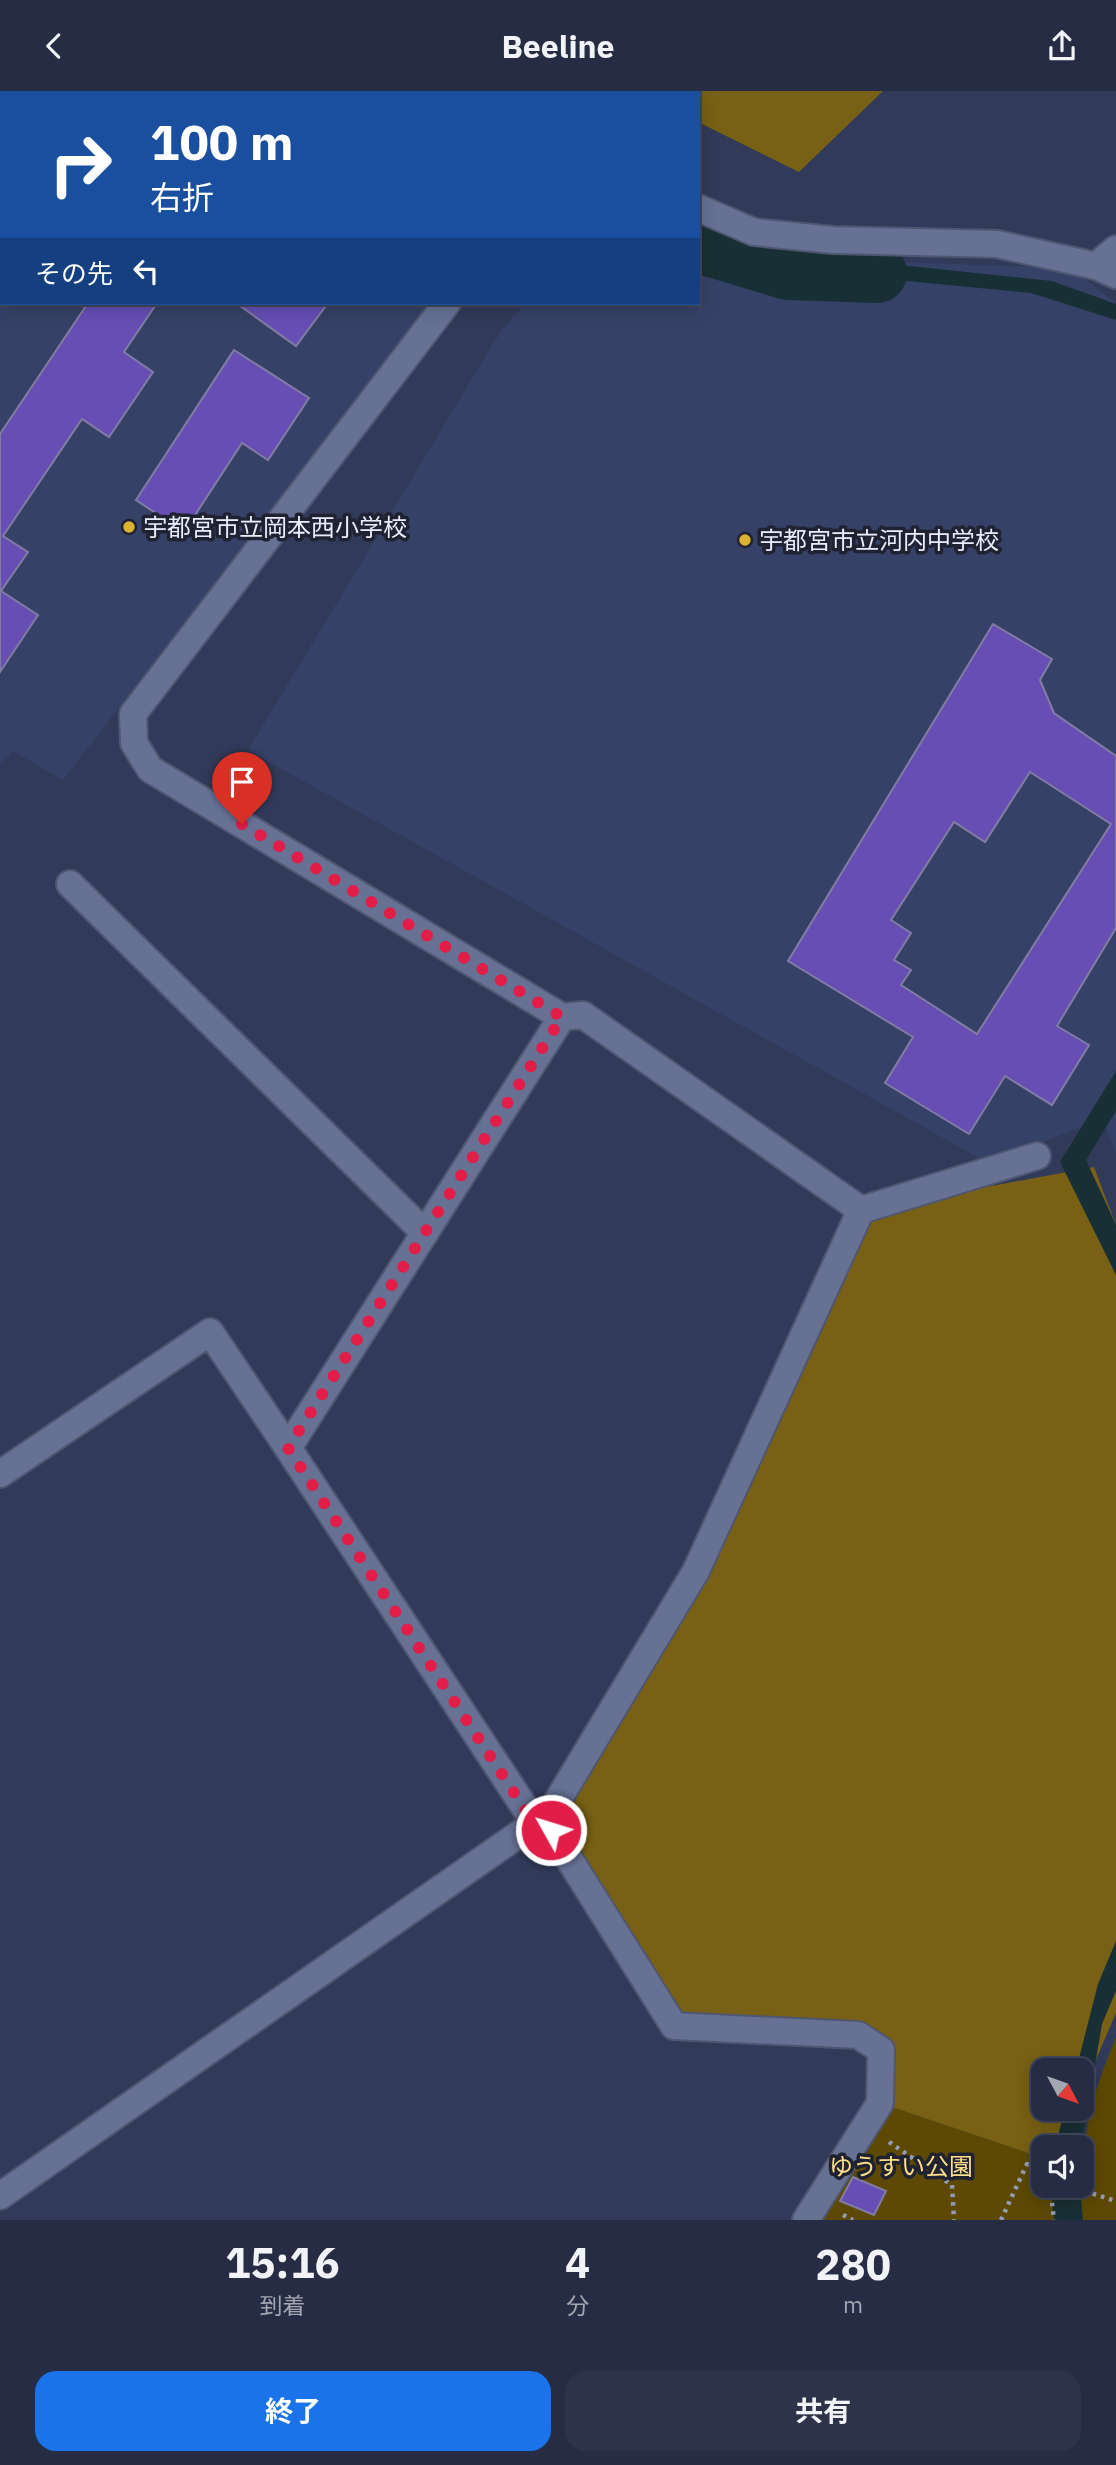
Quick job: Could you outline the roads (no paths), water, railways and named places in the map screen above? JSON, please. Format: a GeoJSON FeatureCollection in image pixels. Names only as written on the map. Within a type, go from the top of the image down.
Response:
{"type":"FeatureCollection","features":[{"type":"Feature","properties":{"kind":"street"},"geometry":{"type":"LineString","coordinates":[[700,209],[754,232],[832,240],[997,244],[1109,263]]}},
{"type":"Feature","properties":{"kind":"street"},"geometry":{"type":"LineString","coordinates":[[445,305],[133,714],[134,743],[150,769],[562,1017],[583,1016],[862,1210]]}},
{"type":"Feature","properties":{"kind":"street"},"geometry":{"type":"LineString","coordinates":[[71,884],[425,1233]]}},
{"type":"Feature","properties":{"kind":"street"},"geometry":{"type":"LineString","coordinates":[[288,1448],[562,1017]]}},
{"type":"Feature","properties":{"kind":"street"},"geometry":{"type":"LineString","coordinates":[[0,2196],[552,1809],[696,1571],[862,1210],[1037,1156]]}},
{"type":"Feature","properties":{"kind":"street"},"geometry":{"type":"LineString","coordinates":[[0,1475],[210,1332],[534,1823],[551,1830],[674,2027],[858,2035],[881,2050],[880,2103],[806,2220]]}},
{"type":"Feature","properties":{"kind":"waterway"},"geometry":{"type":"LineString","coordinates":[[700,244],[788,270],[877,273]]}},
{"type":"Feature","properties":{"kind":"place","name":"宇都宮市立岡本西小学校"},"geometry":{"type":"Point","coordinates":[129,527]}},
{"type":"Feature","properties":{"kind":"place","name":"宇都宮市立河内中学校"},"geometry":{"type":"Point","coordinates":[745,540]}},
{"type":"Feature","properties":{"kind":"park label","name":"ゆうすい公園"},"geometry":{"type":"Point","coordinates":[901,2166]}}]}
